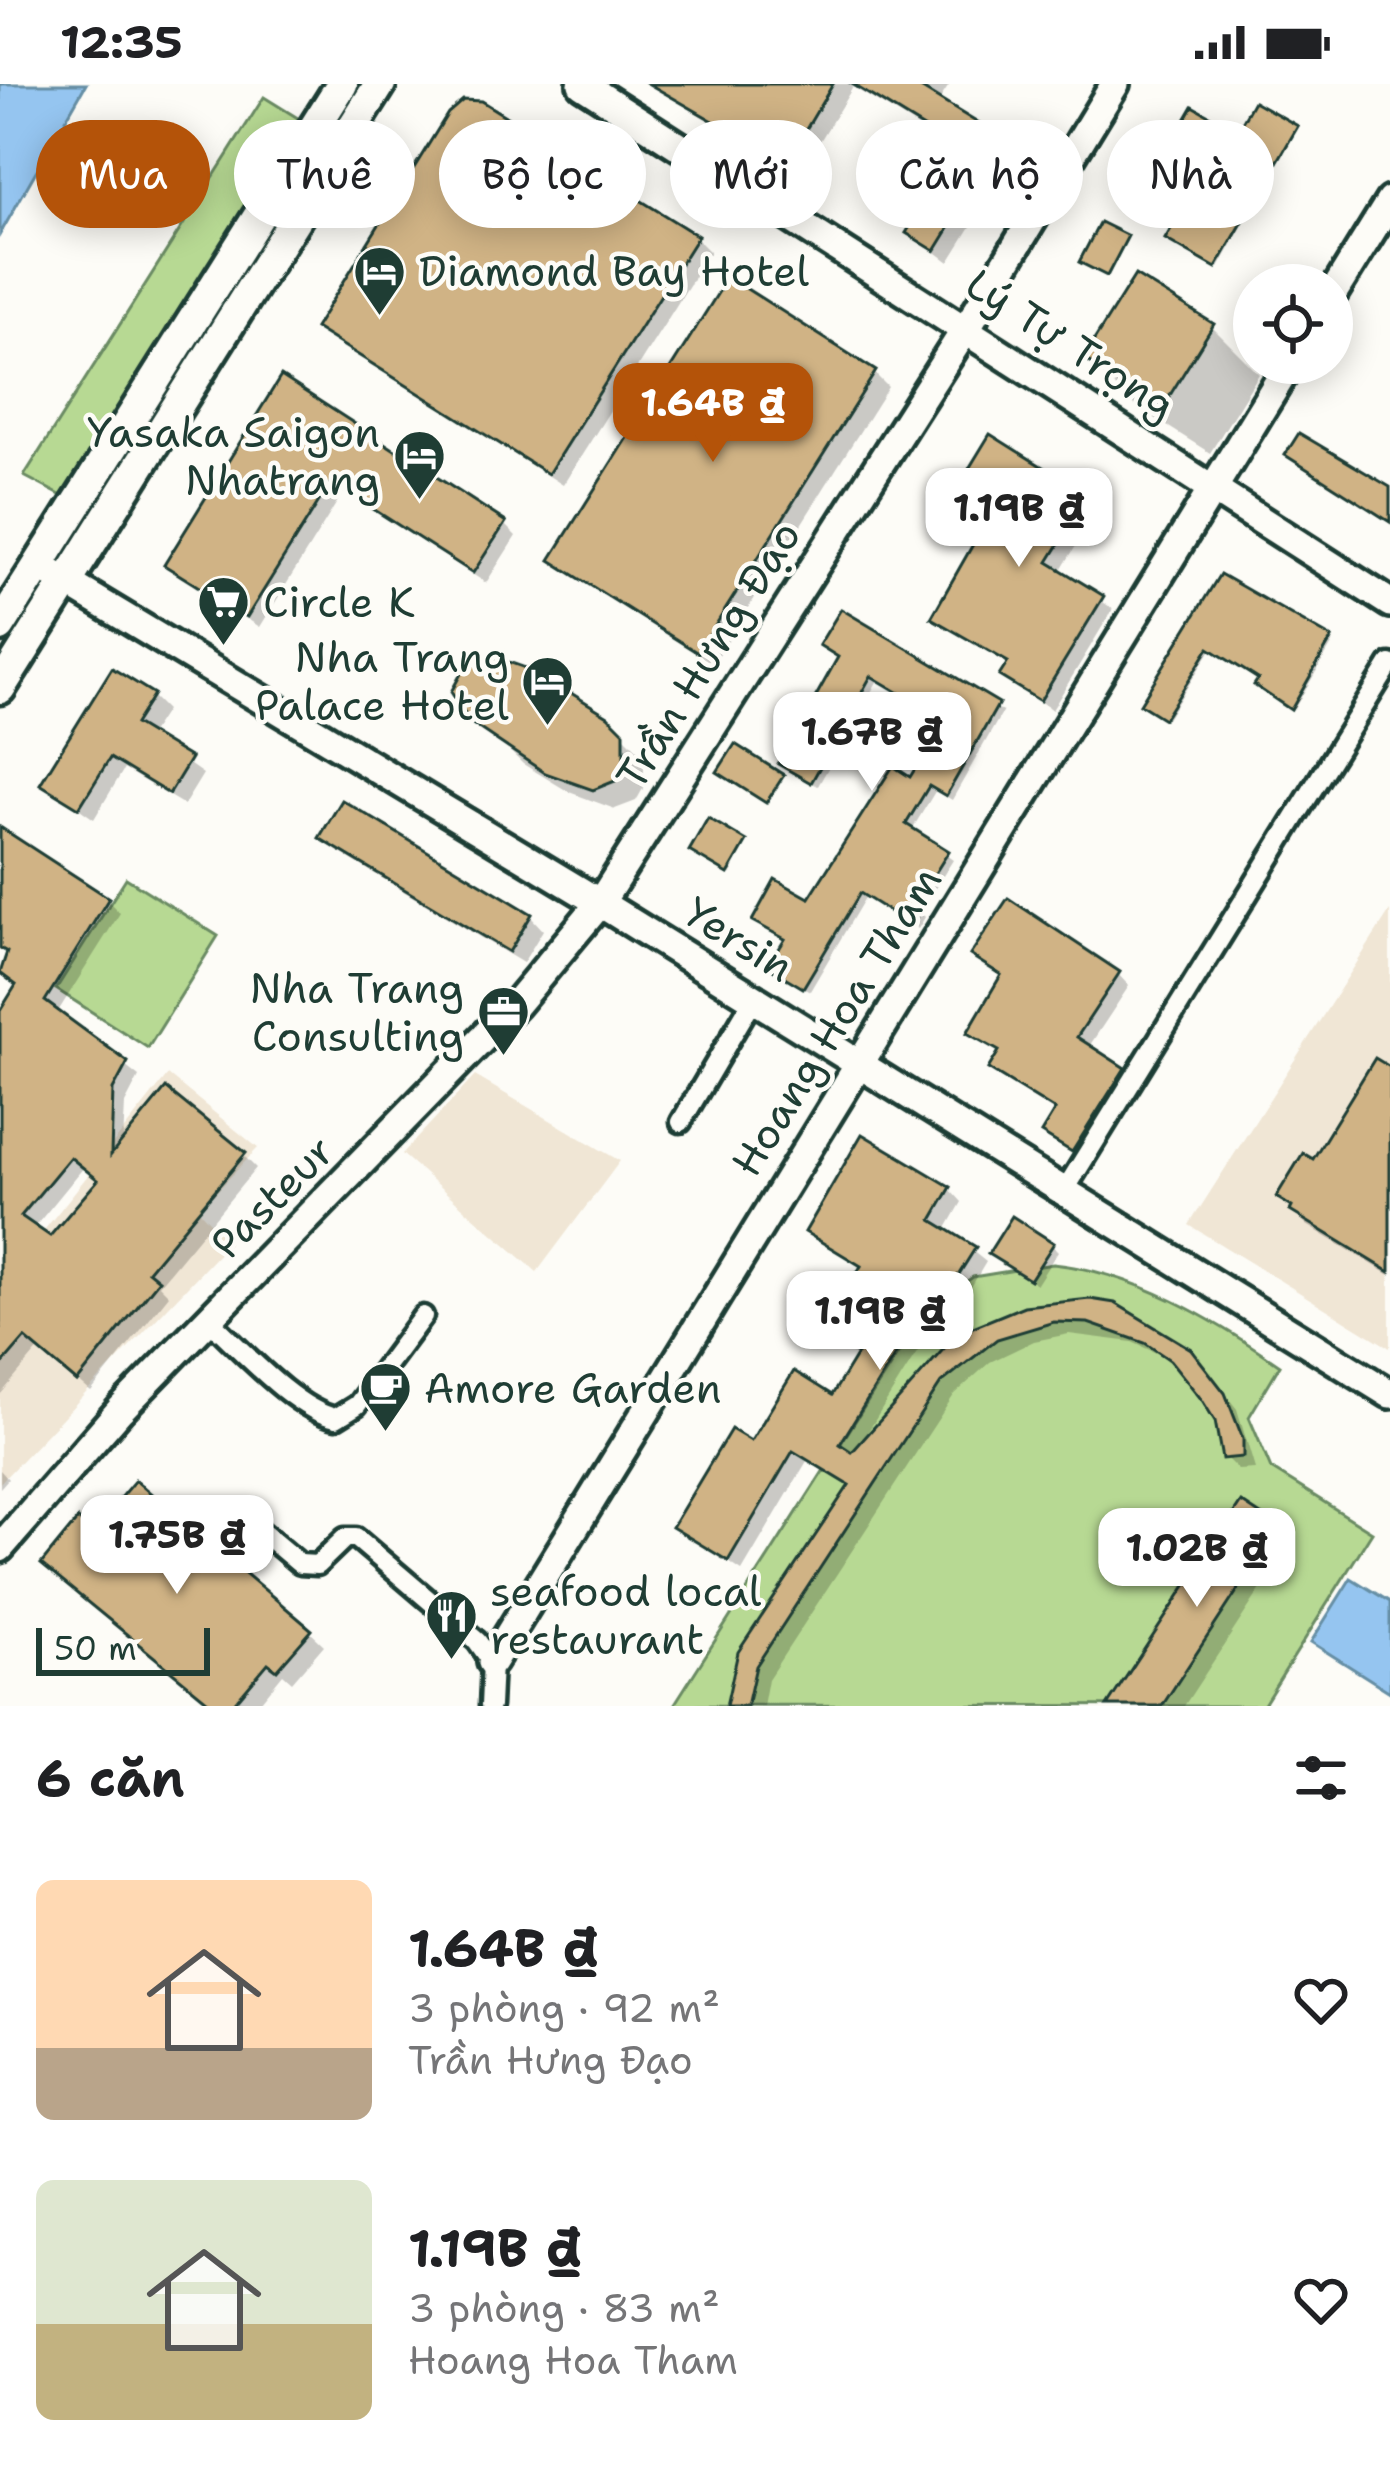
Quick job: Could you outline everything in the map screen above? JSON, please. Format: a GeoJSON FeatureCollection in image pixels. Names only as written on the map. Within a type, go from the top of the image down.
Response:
{"type":"FeatureCollection","features":[{"type":"Feature","properties":{"kind":"main road"},"geometry":{"type":"LineString","coordinates":[[0,626],[342,84]]}},
{"type":"Feature","properties":{"kind":"main road"},"geometry":{"type":"LineString","coordinates":[[0,688],[380,84]]}},
{"type":"Feature","properties":{"kind":"street","name":"Lý Tự Trọng"},"geometry":{"type":"LineString","coordinates":[[582,84],[967,327],[1390,603]]}},
{"type":"Feature","properties":{"kind":"street","name":"Trần Hưng Đạo"},"geometry":{"type":"LineString","coordinates":[[600,903],[967,327],[1114,84]]}},
{"type":"Feature","properties":{"kind":"street"},"geometry":{"type":"LineString","coordinates":[[1351,264],[1390,201]]}},
{"type":"Feature","properties":{"kind":"street","name":"Hoang Hoa Tham"},"geometry":{"type":"LineString","coordinates":[[492,1662],[1277,384]]}},
{"type":"Feature","properties":{"kind":"street","name":"Yersin"},"geometry":{"type":"LineString","coordinates":[[38,565],[600,903],[1390,1394]]}},
{"type":"Feature","properties":{"kind":"street"},"geometry":{"type":"LineString","coordinates":[[1063,1192],[1390,664]]}},
{"type":"Feature","properties":{"kind":"street","name":"Pasteur"},"geometry":{"type":"LineString","coordinates":[[0,1548],[208,1319],[392,1137],[515,1005],[600,903]]}},
{"type":"Feature","properties":{"kind":"street"},"geometry":{"type":"LineString","coordinates":[[681,1122],[754,998]]}},
{"type":"Feature","properties":{"kind":"street"},"geometry":{"type":"LineString","coordinates":[[208,1319],[277,1381],[322,1415],[336,1418],[357,1405],[423,1316]]}},
{"type":"Feature","properties":{"kind":"street"},"geometry":{"type":"LineString","coordinates":[[238,1512],[300,1564],[317,1565],[345,1538],[356,1538],[477,1641],[492,1662],[490,1706]]}},
{"type":"Feature","properties":{"kind":"shaded area"},"geometry":{"type":"Polygon","coordinates":[[[1390,911],[1390,1348],[1189,1225],[1390,911]]]}},
{"type":"Feature","properties":{"kind":"shaded area"},"geometry":{"type":"Polygon","coordinates":[[[168,1075],[258,1148],[199,1210],[229,1243],[0,1483],[0,1242],[21,1259],[168,1075]]]}},
{"type":"Feature","properties":{"kind":"shaded area"},"geometry":{"type":"Polygon","coordinates":[[[475,1076],[620,1161],[537,1272],[402,1154],[475,1076]]]}},
{"type":"Feature","properties":{"kind":"green space"},"geometry":{"type":"Polygon","coordinates":[[[264,97],[301,120],[249,120],[264,97]]]}},
{"type":"Feature","properties":{"kind":"green space"},"geometry":{"type":"Polygon","coordinates":[[[234,144],[234,228],[66,498],[24,476],[181,228],[210,228],[210,182],[234,144]]]}},
{"type":"Feature","properties":{"kind":"green space"},"geometry":{"type":"Polygon","coordinates":[[[126,878],[218,936],[148,1048],[56,989],[126,878]]]}},
{"type":"Feature","properties":{"kind":"green space"},"geometry":{"type":"Polygon","coordinates":[[[1053,1264],[1143,1287],[1200,1315],[1280,1365],[1249,1417],[1271,1469],[1372,1532],[1263,1706],[674,1705],[926,1310],[973,1277],[1053,1264]]]}},
{"type":"Feature","properties":{"kind":"water"},"geometry":{"type":"Polygon","coordinates":[[[0,84],[86,84],[65,120],[36,120],[36,171],[0,234],[0,84]]]}},
{"type":"Feature","properties":{"kind":"water"},"geometry":{"type":"Polygon","coordinates":[[[1351,1578],[1390,1602],[1390,1692],[1311,1642],[1351,1578]]]}},
{"type":"Feature","properties":{"kind":"building"},"geometry":{"type":"Polygon","coordinates":[[[649,84],[833,84],[812,120],[711,120],[649,84]]]}},
{"type":"Feature","properties":{"kind":"building"},"geometry":{"type":"Polygon","coordinates":[[[852,84],[914,84],[973,120],[911,120],[852,84]]]}},
{"type":"Feature","properties":{"kind":"building"},"geometry":{"type":"Polygon","coordinates":[[[463,100],[481,101],[512,120],[444,120],[463,100]]]}},
{"type":"Feature","properties":{"kind":"building"},"geometry":{"type":"Polygon","coordinates":[[[1254,101],[1298,126],[1274,168],[1274,120],[1243,120],[1254,101]]]}},
{"type":"Feature","properties":{"kind":"building"},"geometry":{"type":"Polygon","coordinates":[[[1193,106],[1218,120],[1185,120],[1193,106]]]}},
{"type":"Feature","properties":{"kind":"building"},"geometry":{"type":"Polygon","coordinates":[[[439,128],[439,228],[646,228],[646,204],[670,219],[670,228],[685,228],[698,236],[548,474],[315,328],[377,228],[415,228],[415,166],[439,128]]]}},
{"type":"Feature","properties":{"kind":"building"},"geometry":{"type":"Polygon","coordinates":[[[1100,222],[1128,236],[1107,276],[1079,262],[1100,222]]]}},
{"type":"Feature","properties":{"kind":"building"},"geometry":{"type":"Polygon","coordinates":[[[909,228],[949,228],[935,251],[906,233],[909,228]]]}},
{"type":"Feature","properties":{"kind":"building"},"geometry":{"type":"Polygon","coordinates":[[[1171,228],[1239,228],[1216,268],[1165,239],[1171,228]]]}},
{"type":"Feature","properties":{"kind":"building"},"geometry":{"type":"Polygon","coordinates":[[[1135,275],[1214,324],[1162,408],[1083,358],[1135,275]]]}},
{"type":"Feature","properties":{"kind":"building"},"geometry":{"type":"Polygon","coordinates":[[[728,277],[876,371],[698,653],[550,560],[728,277]]]}},
{"type":"Feature","properties":{"kind":"building"},"geometry":{"type":"Polygon","coordinates":[[[281,376],[506,522],[473,573],[331,482],[247,617],[164,565],[281,376]]]}},
{"type":"Feature","properties":{"kind":"building"},"geometry":{"type":"Polygon","coordinates":[[[1299,433],[1390,487],[1390,522],[1285,455],[1299,433]]]}},
{"type":"Feature","properties":{"kind":"building"},"geometry":{"type":"Polygon","coordinates":[[[990,434],[1089,496],[1048,562],[1104,596],[1040,701],[999,676],[1008,662],[931,618],[992,511],[956,490],[990,434]]]}},
{"type":"Feature","properties":{"kind":"building"},"geometry":{"type":"Polygon","coordinates":[[[1220,574],[1332,638],[1291,710],[1254,685],[1258,679],[1209,648],[1164,719],[1140,704],[1220,574]]]}},
{"type":"Feature","properties":{"kind":"building"},"geometry":{"type":"Polygon","coordinates":[[[841,609],[999,703],[946,796],[929,786],[906,824],[949,851],[915,905],[921,909],[911,925],[860,893],[803,988],[768,967],[785,939],[752,921],[775,879],[809,898],[893,766],[910,777],[945,720],[871,676],[811,783],[778,764],[838,657],[819,645],[841,609]]]}},
{"type":"Feature","properties":{"kind":"building","name":"Nha Trang Palace Hotel"},"geometry":{"type":"Polygon","coordinates":[[[469,659],[503,660],[537,672],[608,716],[624,732],[624,765],[615,781],[593,790],[545,773],[471,723],[451,692],[469,659]]]}},
{"type":"Feature","properties":{"kind":"building"},"geometry":{"type":"Polygon","coordinates":[[[112,668],[154,694],[135,724],[191,758],[169,794],[110,758],[79,808],[40,784],[112,668]]]}},
{"type":"Feature","properties":{"kind":"building"},"geometry":{"type":"Polygon","coordinates":[[[735,744],[784,775],[766,803],[717,772],[735,744]]]}},
{"type":"Feature","properties":{"kind":"building"},"geometry":{"type":"Polygon","coordinates":[[[342,800],[532,914],[509,952],[319,838],[342,800]]]}},
{"type":"Feature","properties":{"kind":"building"},"geometry":{"type":"Polygon","coordinates":[[[708,818],[747,841],[728,874],[689,851],[708,818]]]}},
{"type":"Feature","properties":{"kind":"building"},"geometry":{"type":"Polygon","coordinates":[[[0,827],[109,898],[45,1001],[128,1062],[113,1090],[111,1155],[166,1088],[246,1153],[148,1271],[159,1280],[77,1382],[25,1338],[0,1367],[0,1011],[16,985],[0,973],[7,952],[0,948],[0,827]],[[70,1157],[21,1216],[50,1236],[98,1180],[70,1157]]]}},
{"type":"Feature","properties":{"kind":"building"},"geometry":{"type":"Polygon","coordinates":[[[1008,898],[1120,972],[1077,1037],[1125,1068],[1072,1152],[1041,1133],[1055,1110],[988,1069],[999,1051],[967,1033],[1001,975],[970,955],[1008,898]]]}},
{"type":"Feature","properties":{"kind":"building"},"geometry":{"type":"Polygon","coordinates":[[[1375,1058],[1390,1067],[1390,1272],[1290,1211],[1292,1207],[1276,1197],[1303,1153],[1313,1159],[1375,1058]]]}},
{"type":"Feature","properties":{"kind":"building"},"geometry":{"type":"Polygon","coordinates":[[[862,1134],[951,1187],[932,1220],[976,1247],[944,1298],[902,1272],[881,1306],[913,1326],[840,1444],[852,1452],[948,1344],[968,1329],[1024,1306],[1090,1299],[1115,1303],[1191,1349],[1225,1393],[1243,1439],[1243,1457],[1222,1459],[1215,1421],[1202,1400],[1170,1360],[1145,1343],[1088,1323],[1054,1322],[997,1339],[941,1383],[756,1666],[747,1706],[726,1706],[738,1652],[849,1485],[793,1451],[728,1561],[672,1527],[731,1429],[751,1441],[794,1371],[832,1395],[857,1354],[821,1332],[861,1266],[805,1232],[862,1134]]]}},
{"type":"Feature","properties":{"kind":"building"},"geometry":{"type":"Polygon","coordinates":[[[1012,1216],[1054,1243],[1030,1280],[988,1254],[1012,1216]]]}},
{"type":"Feature","properties":{"kind":"building"},"geometry":{"type":"Polygon","coordinates":[[[135,1480],[312,1630],[277,1670],[268,1663],[232,1706],[214,1706],[41,1564],[78,1519],[92,1531],[135,1480]]]}},
{"type":"Feature","properties":{"kind":"building"},"geometry":{"type":"Polygon","coordinates":[[[1241,1502],[1279,1527],[1162,1706],[1107,1706],[1241,1502]]]}},
{"type":"Feature","properties":{"kind":"place","name":"Diamond Bay Hotel"},"geometry":{"type":"Point","coordinates":[380,317]}},
{"type":"Feature","properties":{"kind":"place","name":"Yasaka Saigon Nhatrang"},"geometry":{"type":"Point","coordinates":[419,502]}},
{"type":"Feature","properties":{"kind":"place","name":"Circle K"},"geometry":{"type":"Point","coordinates":[224,648]}},
{"type":"Feature","properties":{"kind":"place","name":"Nha Trang Palace Hotel"},"geometry":{"type":"Point","coordinates":[548,727]}},
{"type":"Feature","properties":{"kind":"place","name":"Nha Trang Consulting"},"geometry":{"type":"Point","coordinates":[503,1058]}},
{"type":"Feature","properties":{"kind":"place","name":"Amore Garden"},"geometry":{"type":"Point","coordinates":[385,1434]}},
{"type":"Feature","properties":{"kind":"place","name":"seafood local restaurant"},"geometry":{"type":"Point","coordinates":[451,1661]}}]}
